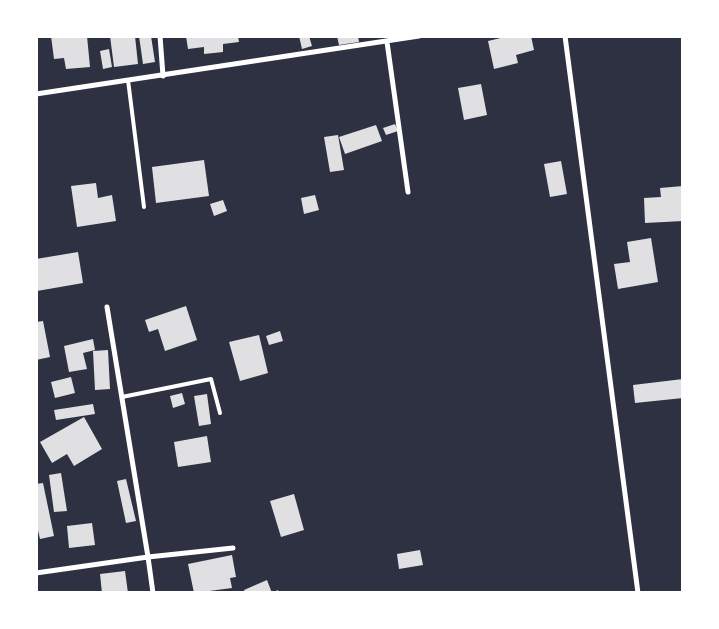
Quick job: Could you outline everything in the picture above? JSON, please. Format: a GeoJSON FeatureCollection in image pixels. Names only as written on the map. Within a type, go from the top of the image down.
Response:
{"type":"FeatureCollection","features":[{"type":"Feature","properties":{"kind":"street"},"geometry":{"type":"LineString","coordinates":[[160,36],[163,76]]}},
{"type":"Feature","properties":{"kind":"street"},"geometry":{"type":"LineString","coordinates":[[36,94],[419,36]]}},
{"type":"Feature","properties":{"kind":"street"},"geometry":{"type":"LineString","coordinates":[[565,36],[638,593]]}},
{"type":"Feature","properties":{"kind":"street"},"geometry":{"type":"LineString","coordinates":[[387,42],[408,192]]}},
{"type":"Feature","properties":{"kind":"street"},"geometry":{"type":"LineString","coordinates":[[107,307],[153,593]]}},
{"type":"Feature","properties":{"kind":"street"},"geometry":{"type":"LineString","coordinates":[[36,573],[148,557],[233,548]]}},
{"type":"Feature","properties":{"kind":"lane"},"geometry":{"type":"LineString","coordinates":[[128,80],[144,207]]}},
{"type":"Feature","properties":{"kind":"lane"},"geometry":{"type":"LineString","coordinates":[[122,397],[210,379],[220,413]]}},
{"type":"Feature","properties":{"kind":"building"},"geometry":{"type":"Polygon","coordinates":[[[51,36],[87,36],[90,67],[66,69],[64,58],[54,59],[51,36]]]}},
{"type":"Feature","properties":{"kind":"building"},"geometry":{"type":"Polygon","coordinates":[[[110,36],[135,36],[138,64],[114,67],[110,36]]]}},
{"type":"Feature","properties":{"kind":"building"},"geometry":{"type":"Polygon","coordinates":[[[139,36],[151,36],[155,62],[143,64],[139,36]]]}},
{"type":"Feature","properties":{"kind":"building"},"geometry":{"type":"Polygon","coordinates":[[[186,36],[238,36],[239,42],[223,44],[223,52],[204,54],[204,47],[188,49],[186,36]]]}},
{"type":"Feature","properties":{"kind":"building"},"geometry":{"type":"Polygon","coordinates":[[[299,36],[309,36],[312,46],[302,49],[299,36]]]}},
{"type":"Feature","properties":{"kind":"building"},"geometry":{"type":"Polygon","coordinates":[[[337,36],[358,36],[359,42],[339,45],[337,36]]]}},
{"type":"Feature","properties":{"kind":"building"},"geometry":{"type":"Polygon","coordinates":[[[509,36],[531,36],[534,50],[516,55],[518,63],[494,69],[488,41],[509,36]]]}},
{"type":"Feature","properties":{"kind":"building"},"geometry":{"type":"Polygon","coordinates":[[[109,49],[112,67],[103,69],[100,51],[109,49]]]}},
{"type":"Feature","properties":{"kind":"building"},"geometry":{"type":"Polygon","coordinates":[[[481,84],[487,115],[464,120],[458,88],[481,84]]]}},
{"type":"Feature","properties":{"kind":"building"},"geometry":{"type":"Polygon","coordinates":[[[395,124],[398,131],[386,135],[383,128],[395,124]]]}},
{"type":"Feature","properties":{"kind":"building"},"geometry":{"type":"Polygon","coordinates":[[[376,125],[382,141],[345,154],[339,137],[376,125]]]}},
{"type":"Feature","properties":{"kind":"building"},"geometry":{"type":"Polygon","coordinates":[[[338,135],[344,170],[330,172],[324,137],[338,135]]]}},
{"type":"Feature","properties":{"kind":"building"},"geometry":{"type":"Polygon","coordinates":[[[204,160],[209,196],[156,203],[152,167],[204,160]]]}},
{"type":"Feature","properties":{"kind":"building"},"geometry":{"type":"Polygon","coordinates":[[[561,161],[567,194],[550,197],[544,164],[561,161]]]}},
{"type":"Feature","properties":{"kind":"building"},"geometry":{"type":"Polygon","coordinates":[[[96,183],[98,198],[112,195],[116,221],[77,227],[71,186],[96,183]]]}},
{"type":"Feature","properties":{"kind":"building"},"geometry":{"type":"Polygon","coordinates":[[[683,186],[683,221],[645,223],[644,198],[661,197],[660,188],[683,186]]]}},
{"type":"Feature","properties":{"kind":"building"},"geometry":{"type":"Polygon","coordinates":[[[315,195],[319,210],[304,214],[301,198],[315,195]]]}},
{"type":"Feature","properties":{"kind":"building"},"geometry":{"type":"Polygon","coordinates":[[[223,200],[227,211],[214,216],[210,204],[223,200]]]}},
{"type":"Feature","properties":{"kind":"building"},"geometry":{"type":"Polygon","coordinates":[[[651,238],[658,282],[618,289],[614,264],[630,262],[627,242],[651,238]]]}},
{"type":"Feature","properties":{"kind":"building"},"geometry":{"type":"Polygon","coordinates":[[[78,252],[83,283],[37,291],[36,259],[78,252]]]}},
{"type":"Feature","properties":{"kind":"building"},"geometry":{"type":"Polygon","coordinates":[[[186,306],[197,340],[165,351],[158,329],[149,332],[145,320],[186,306]]]}},
{"type":"Feature","properties":{"kind":"building"},"geometry":{"type":"Polygon","coordinates":[[[43,321],[50,357],[36,360],[36,322],[43,321]]]}},
{"type":"Feature","properties":{"kind":"building"},"geometry":{"type":"Polygon","coordinates":[[[280,331],[283,341],[269,345],[266,336],[280,331]]]}},
{"type":"Feature","properties":{"kind":"building"},"geometry":{"type":"Polygon","coordinates":[[[259,335],[268,373],[240,381],[229,342],[259,335]]]}},
{"type":"Feature","properties":{"kind":"building"},"geometry":{"type":"Polygon","coordinates":[[[93,339],[95,350],[83,353],[87,369],[69,372],[64,346],[93,339]]]}},
{"type":"Feature","properties":{"kind":"building"},"geometry":{"type":"Polygon","coordinates":[[[108,350],[110,389],[95,390],[93,351],[108,350]]]}},
{"type":"Feature","properties":{"kind":"building"},"geometry":{"type":"Polygon","coordinates":[[[71,377],[75,393],[55,398],[51,382],[71,377]]]}},
{"type":"Feature","properties":{"kind":"building"},"geometry":{"type":"Polygon","coordinates":[[[683,379],[683,398],[635,403],[633,385],[683,379]]]}},
{"type":"Feature","properties":{"kind":"building"},"geometry":{"type":"Polygon","coordinates":[[[182,393],[185,404],[173,408],[170,396],[182,393]]]}},
{"type":"Feature","properties":{"kind":"building"},"geometry":{"type":"Polygon","coordinates":[[[207,394],[211,424],[199,426],[194,396],[207,394]]]}},
{"type":"Feature","properties":{"kind":"building"},"geometry":{"type":"Polygon","coordinates":[[[93,404],[95,414],[56,420],[54,410],[93,404]]]}},
{"type":"Feature","properties":{"kind":"building"},"geometry":{"type":"Polygon","coordinates":[[[84,417],[102,449],[74,466],[67,454],[52,463],[40,442],[84,417]]]}},
{"type":"Feature","properties":{"kind":"building"},"geometry":{"type":"Polygon","coordinates":[[[207,436],[211,462],[178,467],[174,442],[207,436]]]}},
{"type":"Feature","properties":{"kind":"building"},"geometry":{"type":"Polygon","coordinates":[[[61,473],[67,511],[54,512],[49,475],[61,473]]]}},
{"type":"Feature","properties":{"kind":"building"},"geometry":{"type":"Polygon","coordinates":[[[126,479],[136,521],[126,523],[117,481],[126,479]]]}},
{"type":"Feature","properties":{"kind":"building"},"geometry":{"type":"Polygon","coordinates":[[[43,483],[54,536],[40,539],[36,522],[36,484],[43,483]]]}},
{"type":"Feature","properties":{"kind":"building"},"geometry":{"type":"Polygon","coordinates":[[[294,494],[304,530],[281,537],[270,501],[294,494]]]}},
{"type":"Feature","properties":{"kind":"building"},"geometry":{"type":"Polygon","coordinates":[[[92,523],[95,545],[69,548],[67,526],[92,523]]]}},
{"type":"Feature","properties":{"kind":"building"},"geometry":{"type":"Polygon","coordinates":[[[420,550],[423,565],[399,569],[397,554],[420,550]]]}},
{"type":"Feature","properties":{"kind":"building"},"geometry":{"type":"Polygon","coordinates":[[[232,555],[236,577],[230,578],[232,588],[194,593],[188,564],[232,555]]]}},
{"type":"Feature","properties":{"kind":"building"},"geometry":{"type":"Polygon","coordinates":[[[125,571],[128,593],[102,593],[100,574],[125,571]]]}},
{"type":"Feature","properties":{"kind":"building"},"geometry":{"type":"Polygon","coordinates":[[[267,580],[272,593],[245,593],[244,590],[267,580]]]}}]}
